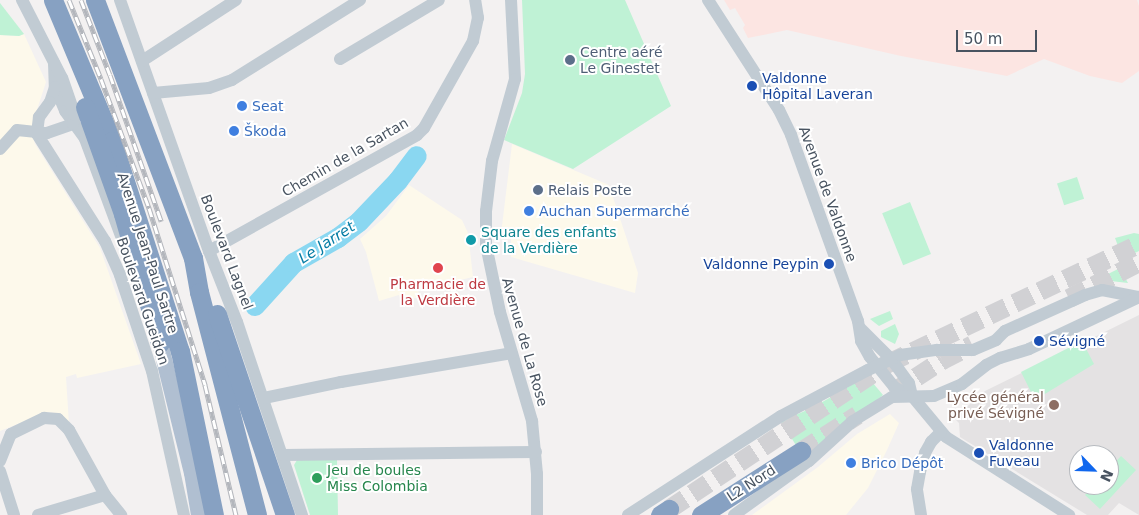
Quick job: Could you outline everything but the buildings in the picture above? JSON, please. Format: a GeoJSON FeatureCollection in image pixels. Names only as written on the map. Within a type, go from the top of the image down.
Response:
{"type":"FeatureCollection","features":[{"type":"Feature","properties":{"kind":"highway"},"geometry":{"type":"LineString","coordinates":[[47,0],[123,214],[160,343]]}},
{"type":"Feature","properties":{"kind":"highway","name":"Avenue Jean-Paul Sartre"},"geometry":{"type":"LineString","coordinates":[[53,0],[112,141],[180,351],[214,515]]}},
{"type":"Feature","properties":{"kind":"highway"},"geometry":{"type":"LineString","coordinates":[[95,0],[157,162],[201,254],[226,337],[285,515]]}},
{"type":"Feature","properties":{"kind":"highway"},"geometry":{"type":"LineString","coordinates":[[102,0],[157,162]]}},
{"type":"Feature","properties":{"kind":"highway"},"geometry":{"type":"LineString","coordinates":[[201,254],[199,292],[257,515]]}},
{"type":"Feature","properties":{"kind":"highway","name":"L2 Nord"},"geometry":{"type":"LineString","coordinates":[[701,515],[801,451],[787,466],[718,515]]}},
{"type":"Feature","properties":{"kind":"main road","name":"Boulevard Gueidon"},"geometry":{"type":"LineString","coordinates":[[160,343],[192,472],[189,514]]}},
{"type":"Feature","properties":{"kind":"street","name":"Boulevard Gueidon"},"geometry":{"type":"LineString","coordinates":[[22,0],[74,107],[73,124]]}},
{"type":"Feature","properties":{"kind":"street","name":"Boulevard Lagnel"},"geometry":{"type":"LineString","coordinates":[[120,0],[153,92],[201,254],[237,322],[302,515]]}},
{"type":"Feature","properties":{"kind":"street"},"geometry":{"type":"LineString","coordinates":[[142,61],[236,0]]}},
{"type":"Feature","properties":{"kind":"street"},"geometry":{"type":"LineString","coordinates":[[153,92],[209,88],[232,80],[360,0]]}},
{"type":"Feature","properties":{"kind":"street"},"geometry":{"type":"LineString","coordinates":[[340,59],[439,0]]}},
{"type":"Feature","properties":{"kind":"street","name":"Chemin de la Sartan"},"geometry":{"type":"LineString","coordinates":[[201,254],[417,135],[424,128],[473,41],[478,18],[475,0]]}},
{"type":"Feature","properties":{"kind":"street","name":"Avenue de La Rose"},"geometry":{"type":"LineString","coordinates":[[511,0],[515,79],[492,160],[486,211],[489,266],[532,421],[536,452],[537,515]]}},
{"type":"Feature","properties":{"kind":"street","name":"Avenue de Valdonne"},"geometry":{"type":"LineString","coordinates":[[708,0],[779,110],[791,135],[860,328],[862,342],[877,366],[894,387],[912,396]]}},
{"type":"Feature","properties":{"kind":"street","name":"Boulevard Gueidon"},"geometry":{"type":"LineString","coordinates":[[54,63],[55,88],[50,102],[39,117],[38,134],[104,241],[120,275],[152,372],[189,514]]}},
{"type":"Feature","properties":{"kind":"street","name":"Boulevard Gueidon"},"geometry":{"type":"LineString","coordinates":[[55,88],[73,124],[85,139],[160,343]]}},
{"type":"Feature","properties":{"kind":"street"},"geometry":{"type":"LineString","coordinates":[[0,149],[16,130],[38,134],[66,128],[73,124]]}},
{"type":"Feature","properties":{"kind":"street"},"geometry":{"type":"LineString","coordinates":[[628,515],[781,416],[900,356],[937,350],[972,350],[996,340],[1005,331],[1085,295],[1102,290],[1139,297]]}},
{"type":"Feature","properties":{"kind":"street"},"geometry":{"type":"LineString","coordinates":[[734,515],[809,461],[853,422],[892,398],[934,396],[962,384],[986,365],[1000,358],[1021,352],[1139,297]]}},
{"type":"Feature","properties":{"kind":"street","name":"Avenue de Valdonne"},"geometry":{"type":"LineString","coordinates":[[860,328],[892,360],[910,383],[912,396]]}},
{"type":"Feature","properties":{"kind":"street"},"geometry":{"type":"LineString","coordinates":[[264,398],[341,382],[512,353]]}},
{"type":"Feature","properties":{"kind":"street"},"geometry":{"type":"LineString","coordinates":[[912,396],[941,432],[1069,515]]}},
{"type":"Feature","properties":{"kind":"street"},"geometry":{"type":"LineString","coordinates":[[0,461],[11,434],[44,418],[58,419],[69,430],[105,495],[121,515]]}},
{"type":"Feature","properties":{"kind":"street"},"geometry":{"type":"LineString","coordinates":[[921,515],[917,489],[920,472],[925,453],[931,442],[941,432]]}},
{"type":"Feature","properties":{"kind":"street"},"geometry":{"type":"LineString","coordinates":[[283,455],[536,452]]}},
{"type":"Feature","properties":{"kind":"street"},"geometry":{"type":"LineString","coordinates":[[0,471],[14,515]]}},
{"type":"Feature","properties":{"kind":"street"},"geometry":{"type":"LineString","coordinates":[[38,515],[105,495]]}},
{"type":"Feature","properties":{"kind":"shaded area"},"geometry":{"type":"Polygon","coordinates":[[[724,0],[1137,0],[1139,6],[1139,71],[1122,83],[1090,76],[1044,59],[1007,76],[901,56],[787,30],[748,38],[743,28],[745,25],[735,8],[730,10],[724,0]]]}},
{"type":"Feature","properties":{"kind":"shaded area"},"geometry":{"type":"Polygon","coordinates":[[[24,34],[46,82],[33,122],[32,133],[35,144],[100,248],[141,364],[77,378],[76,374],[66,377],[69,424],[60,414],[48,412],[0,431],[0,35],[19,36],[24,34]]]}},
{"type":"Feature","properties":{"kind":"shaded area"},"geometry":{"type":"Polygon","coordinates":[[[512,144],[609,185],[638,273],[635,293],[511,257],[511,235],[501,234],[512,144]]]}},
{"type":"Feature","properties":{"kind":"shaded area"},"geometry":{"type":"Polygon","coordinates":[[[409,185],[462,220],[468,233],[473,277],[418,290],[420,297],[401,301],[399,295],[379,301],[366,252],[360,239],[386,216],[409,185]]]}},
{"type":"Feature","properties":{"kind":"shaded area","name":"Lycée général privé Sévigné"},"geometry":{"type":"Polygon","coordinates":[[[1139,315],[1139,515],[1119,503],[1108,515],[1087,515],[960,437],[959,423],[954,418],[985,391],[1139,315]]]}},
{"type":"Feature","properties":{"kind":"shaded area","name":"Brico Dépôt"},"geometry":{"type":"Polygon","coordinates":[[[890,414],[899,423],[868,488],[846,515],[752,515],[818,467],[857,434],[890,414]]]}},
{"type":"Feature","properties":{"kind":"green space"},"geometry":{"type":"Polygon","coordinates":[[[522,0],[625,0],[671,106],[573,169],[504,140],[522,93],[525,74],[522,0]]]}},
{"type":"Feature","properties":{"kind":"green space"},"geometry":{"type":"Polygon","coordinates":[[[0,3],[24,34],[19,36],[0,35],[0,3]]]}},
{"type":"Feature","properties":{"kind":"green space"},"geometry":{"type":"Polygon","coordinates":[[[1077,177],[1084,199],[1064,205],[1057,183],[1077,177]]]}},
{"type":"Feature","properties":{"kind":"green space"},"geometry":{"type":"Polygon","coordinates":[[[910,202],[931,254],[903,265],[882,213],[910,202]]]}},
{"type":"Feature","properties":{"kind":"green space"},"geometry":{"type":"Polygon","coordinates":[[[1134,233],[1139,234],[1139,251],[1123,259],[1115,238],[1134,233]]]}},
{"type":"Feature","properties":{"kind":"green space"},"geometry":{"type":"Polygon","coordinates":[[[1120,268],[1128,283],[1102,280],[1102,277],[1120,268]]]}},
{"type":"Feature","properties":{"kind":"green space"},"geometry":{"type":"Polygon","coordinates":[[[890,311],[893,319],[879,326],[870,319],[890,311]]]}},
{"type":"Feature","properties":{"kind":"green space"},"geometry":{"type":"Polygon","coordinates":[[[895,324],[899,334],[895,344],[881,337],[881,331],[895,324]]]}},
{"type":"Feature","properties":{"kind":"green space"},"geometry":{"type":"Polygon","coordinates":[[[1082,341],[1094,364],[1035,400],[1021,372],[1082,341]]]}},
{"type":"Feature","properties":{"kind":"green space"},"geometry":{"type":"Polygon","coordinates":[[[867,376],[883,395],[805,460],[781,421],[812,408],[867,376]]]}},
{"type":"Feature","properties":{"kind":"green space"},"geometry":{"type":"Polygon","coordinates":[[[1121,456],[1136,470],[1119,488],[1119,458],[1121,456]]]}},
{"type":"Feature","properties":{"kind":"green space","name":"Jeu de boules Miss Colombia"},"geometry":{"type":"Polygon","coordinates":[[[297,460],[337,460],[338,515],[310,515],[294,465],[297,460]]]}},
{"type":"Feature","properties":{"kind":"green space"},"geometry":{"type":"Polygon","coordinates":[[[1085,495],[1113,495],[1100,509],[1085,495]]]}},
{"type":"Feature","properties":{"kind":"waterway","name":"Le Jarret"},"geometry":{"type":"LineString","coordinates":[[255,306],[294,263],[338,238],[359,222],[398,181],[417,156]]}},
{"type":"Feature","properties":{"kind":"tunnel"},"geometry":{"type":"LineString","coordinates":[[669,509],[888,363],[1139,244]]}},
{"type":"Feature","properties":{"kind":"tunnel"},"geometry":{"type":"LineString","coordinates":[[1069,298],[1139,262]]}},
{"type":"Feature","properties":{"kind":"tunnel"},"geometry":{"type":"LineString","coordinates":[[893,392],[942,360],[972,345]]}},
{"type":"Feature","properties":{"kind":"tunnel"},"geometry":{"type":"LineString","coordinates":[[801,451],[857,415]]}},
{"type":"Feature","properties":{"kind":"railway"},"geometry":{"type":"LineString","coordinates":[[69,0],[101,79],[149,208],[205,385],[236,515]]}},
{"type":"Feature","properties":{"kind":"railway"},"geometry":{"type":"LineString","coordinates":[[81,0],[110,75],[161,221]]}},
{"type":"Feature","properties":{"kind":"place","name":"Centre aéré Le Ginestet"},"geometry":{"type":"Point","coordinates":[570,60]}},
{"type":"Feature","properties":{"kind":"place","name":"Valdonne Hôpital Laveran"},"geometry":{"type":"Point","coordinates":[752,86]}},
{"type":"Feature","properties":{"kind":"place","name":"Seat"},"geometry":{"type":"Point","coordinates":[242,106]}},
{"type":"Feature","properties":{"kind":"place","name":"Škoda"},"geometry":{"type":"Point","coordinates":[234,131]}},
{"type":"Feature","properties":{"kind":"place","name":"Relais Poste"},"geometry":{"type":"Point","coordinates":[538,190]}},
{"type":"Feature","properties":{"kind":"place","name":"Auchan Supermarché"},"geometry":{"type":"Point","coordinates":[529,211]}},
{"type":"Feature","properties":{"kind":"place","name":"Square des enfants de la Verdière"},"geometry":{"type":"Point","coordinates":[471,240]}},
{"type":"Feature","properties":{"kind":"place","name":"Valdonne Peypin"},"geometry":{"type":"Point","coordinates":[829,264]}},
{"type":"Feature","properties":{"kind":"place","name":"Pharmacie de la Verdière"},"geometry":{"type":"Point","coordinates":[438,268]}},
{"type":"Feature","properties":{"kind":"place","name":"Sévigné"},"geometry":{"type":"Point","coordinates":[1039,341]}},
{"type":"Feature","properties":{"kind":"place","name":"Lycée général privé Sévigné"},"geometry":{"type":"Point","coordinates":[1054,405]}},
{"type":"Feature","properties":{"kind":"place","name":"Valdonne Fuveau"},"geometry":{"type":"Point","coordinates":[979,453]}},
{"type":"Feature","properties":{"kind":"place","name":"Brico Dépôt"},"geometry":{"type":"Point","coordinates":[851,463]}},
{"type":"Feature","properties":{"kind":"place","name":"Jeu de boules Miss Colombia"},"geometry":{"type":"Point","coordinates":[317,478]}}]}
